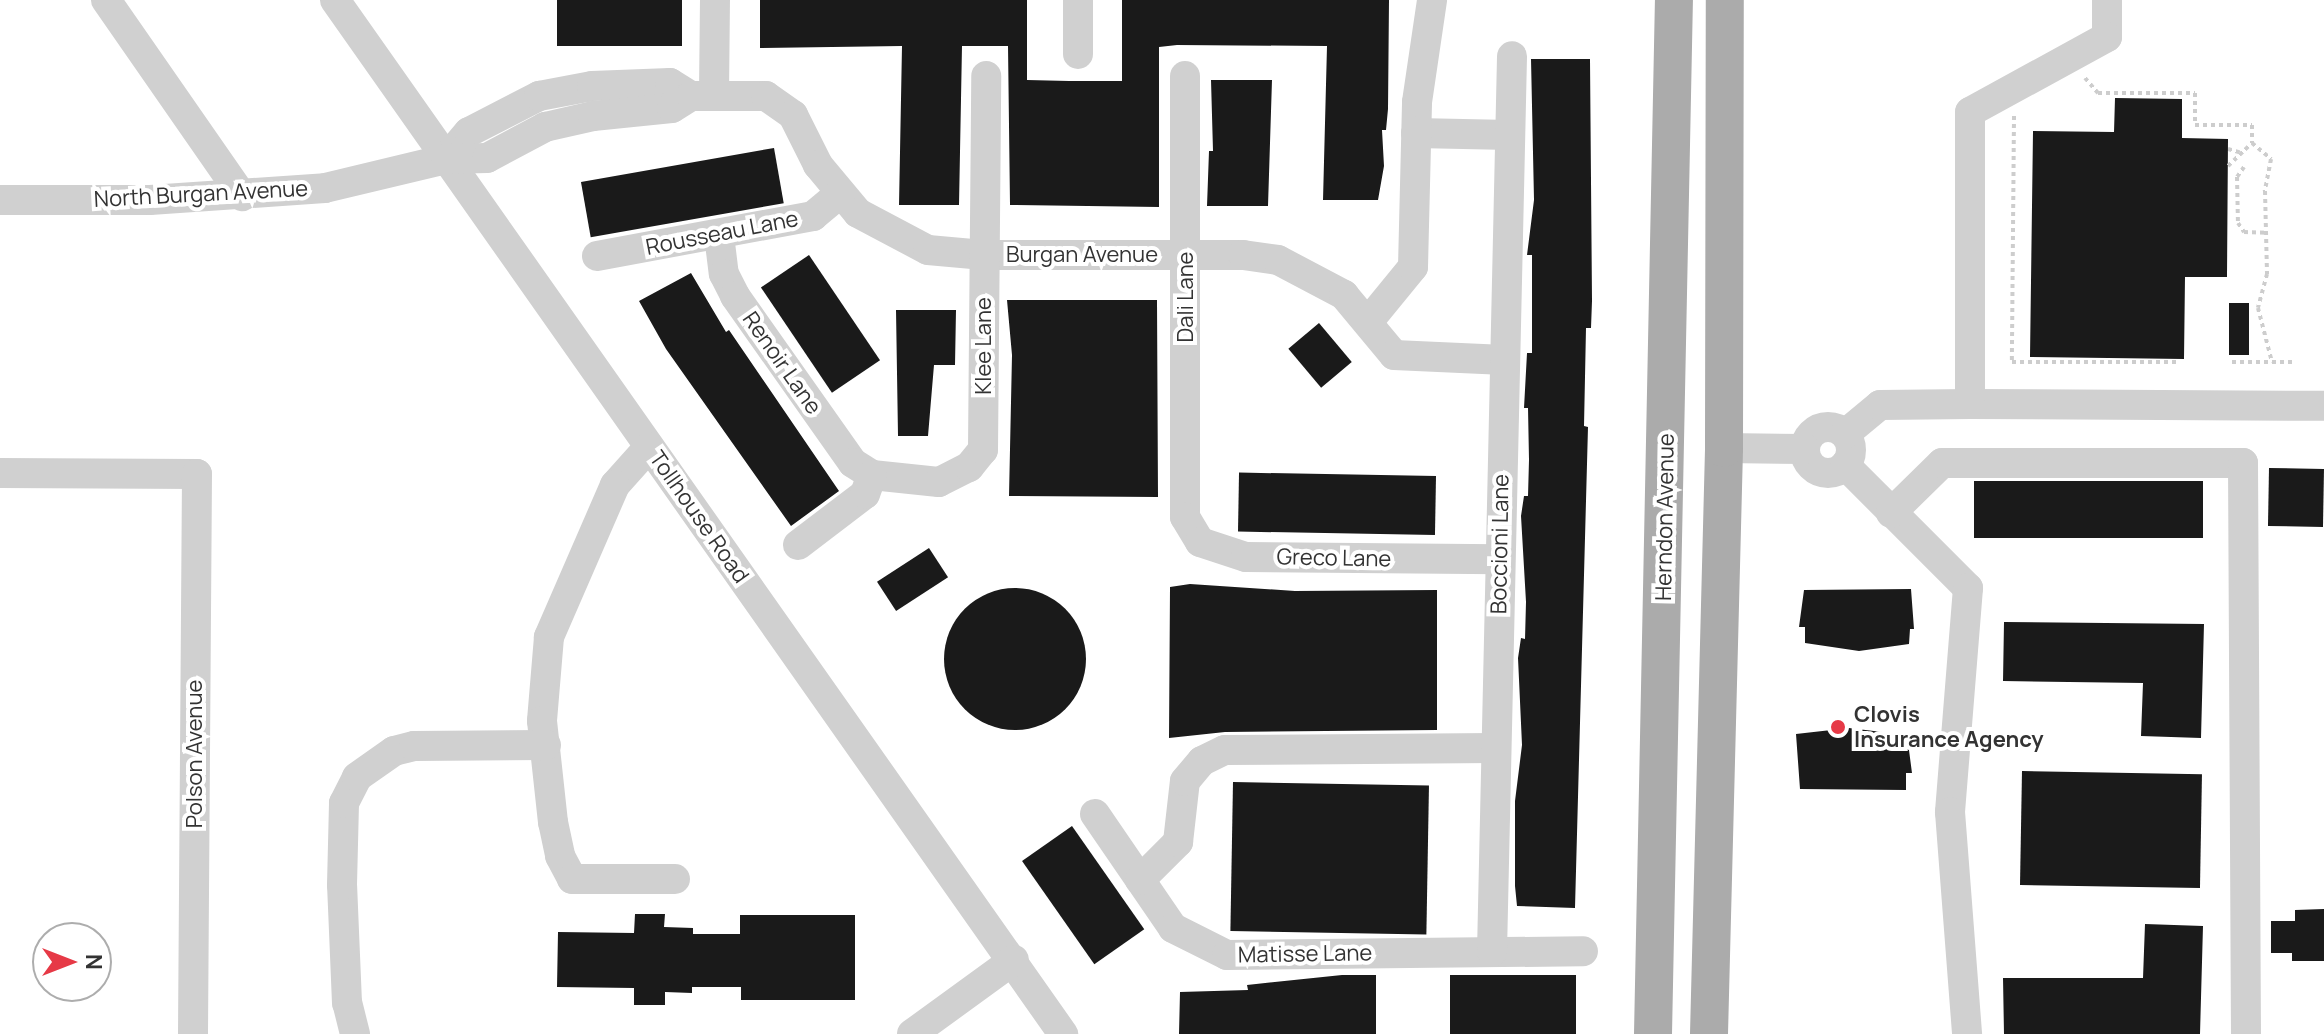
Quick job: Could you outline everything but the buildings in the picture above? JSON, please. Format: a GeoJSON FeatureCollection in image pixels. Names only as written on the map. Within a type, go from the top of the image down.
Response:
{"type":"FeatureCollection","features":[{"type":"Feature","properties":{"kind":"main road","name":"Herndon Avenue"},"geometry":{"type":"LineString","coordinates":[[1653,1034],[1674,0]]}},
{"type":"Feature","properties":{"kind":"main road"},"geometry":{"type":"LineString","coordinates":[[1703,0],[1701,190],[1725,370]]}},
{"type":"Feature","properties":{"kind":"main road"},"geometry":{"type":"LineString","coordinates":[[1709,1034],[1724,448],[1725,0]]}},
{"type":"Feature","properties":{"kind":"street"},"geometry":{"type":"LineString","coordinates":[[106,0],[242,196]]}},
{"type":"Feature","properties":{"kind":"street","name":"Tollhouse Road"},"geometry":{"type":"LineString","coordinates":[[335,0],[1014,960],[1063,1034]]}},
{"type":"Feature","properties":{"kind":"street"},"geometry":{"type":"LineString","coordinates":[[703,95],[715,0]]}},
{"type":"Feature","properties":{"kind":"street"},"geometry":{"type":"LineString","coordinates":[[1078,0],[1078,54]]}},
{"type":"Feature","properties":{"kind":"street"},"geometry":{"type":"LineString","coordinates":[[1368,322],[1413,267],[1416,133],[1432,0]]}},
{"type":"Feature","properties":{"kind":"street"},"geometry":{"type":"LineString","coordinates":[[1970,404],[1970,112],[2107,37],[2107,0]]}},
{"type":"Feature","properties":{"kind":"street","name":"Boccioni Lane"},"geometry":{"type":"LineString","coordinates":[[1492,952],[1512,56]]}},
{"type":"Feature","properties":{"kind":"street","name":"Klee Lane"},"geometry":{"type":"LineString","coordinates":[[872,475],[939,482],[969,467],[983,450],[986,76]]}},
{"type":"Feature","properties":{"kind":"street","name":"Dali Lane"},"geometry":{"type":"LineString","coordinates":[[1185,76],[1185,517]]}},
{"type":"Feature","properties":{"kind":"street","name":"Burgan Avenue"},"geometry":{"type":"LineString","coordinates":[[446,159],[487,158],[545,127],[612,100],[670,83],[703,95],[766,96],[793,115],[839,194],[895,237],[928,250],[984,255],[1186,254],[1278,260],[1344,295],[1394,355],[1407,360],[1505,360]]}},
{"type":"Feature","properties":{"kind":"street"},"geometry":{"type":"LineString","coordinates":[[1416,133],[1510,135]]}},
{"type":"Feature","properties":{"kind":"street","name":"North Burgan Avenue"},"geometry":{"type":"LineString","coordinates":[[0,200],[242,196],[325,188],[446,159]]}},
{"type":"Feature","properties":{"kind":"street","name":"Rousseau Lane"},"geometry":{"type":"LineString","coordinates":[[597,256],[813,216],[839,194]]}},
{"type":"Feature","properties":{"kind":"street","name":"Renoir Lane"},"geometry":{"type":"LineString","coordinates":[[719,235],[724,274],[735,296],[853,463],[872,475]]}},
{"type":"Feature","properties":{"kind":"street"},"geometry":{"type":"LineString","coordinates":[[1845,434],[1880,405],[2324,406]]}},
{"type":"Feature","properties":{"kind":"street"},"geometry":{"type":"LineString","coordinates":[[1832,427],[1845,434],[1851,448],[1845,465],[1836,472],[1821,472],[1809,463],[1805,449],[1817,430],[1832,427]]}},
{"type":"Feature","properties":{"kind":"street"},"geometry":{"type":"LineString","coordinates":[[649,447],[615,485],[549,637],[541,692],[553,822],[560,856],[572,879],[675,879]]}},
{"type":"Feature","properties":{"kind":"street"},"geometry":{"type":"LineString","coordinates":[[1724,448],[1805,449]]}},
{"type":"Feature","properties":{"kind":"street"},"geometry":{"type":"LineString","coordinates":[[1891,513],[1942,463],[2243,463],[2246,1034]]}},
{"type":"Feature","properties":{"kind":"street"},"geometry":{"type":"LineString","coordinates":[[1845,465],[1968,588],[1950,812],[1967,1034]]}},
{"type":"Feature","properties":{"kind":"street","name":"Polson Avenue"},"geometry":{"type":"LineString","coordinates":[[0,473],[197,474],[193,1034]]}},
{"type":"Feature","properties":{"kind":"street"},"geometry":{"type":"LineString","coordinates":[[798,545],[865,494],[872,475]]}},
{"type":"Feature","properties":{"kind":"street","name":"Greco Lane"},"geometry":{"type":"LineString","coordinates":[[1185,517],[1200,542],[1246,557],[1500,559]]}},
{"type":"Feature","properties":{"kind":"street"},"geometry":{"type":"LineString","coordinates":[[355,1034],[347,1003],[342,885],[344,803],[357,777],[394,751],[414,746],[546,745]]}},
{"type":"Feature","properties":{"kind":"street"},"geometry":{"type":"LineString","coordinates":[[1140,880],[1178,842],[1185,781],[1202,761],[1225,750],[1495,748]]}},
{"type":"Feature","properties":{"kind":"street","name":"Matisse Lane"},"geometry":{"type":"LineString","coordinates":[[1095,814],[1173,928],[1227,955],[1583,951]]}},
{"type":"Feature","properties":{"kind":"street"},"geometry":{"type":"LineString","coordinates":[[912,1034],[1014,960]]}},
{"type":"Feature","properties":{"kind":"path"},"geometry":{"type":"LineString","coordinates":[[2071,84],[2085,77],[2098,93],[2195,93],[2195,125],[2252,125],[2252,143],[2228,166]]}},
{"type":"Feature","properties":{"kind":"path"},"geometry":{"type":"LineString","coordinates":[[2014,109],[2012,362],[2176,362]]}},
{"type":"Feature","properties":{"kind":"path"},"geometry":{"type":"LineString","coordinates":[[2252,143],[2271,159],[2267,274],[2258,308],[2272,362]]}},
{"type":"Feature","properties":{"kind":"path"},"geometry":{"type":"LineString","coordinates":[[2228,149],[2242,153]]}},
{"type":"Feature","properties":{"kind":"path"},"geometry":{"type":"LineString","coordinates":[[2244,167],[2237,177],[2238,223],[2244,232],[2267,233]]}},
{"type":"Feature","properties":{"kind":"path"},"geometry":{"type":"LineString","coordinates":[[2232,362],[2292,362]]}},
{"type":"Feature","properties":{"kind":"place","name":"Clovis Insurance Agency"},"geometry":{"type":"Point","coordinates":[1838,727]}}]}
